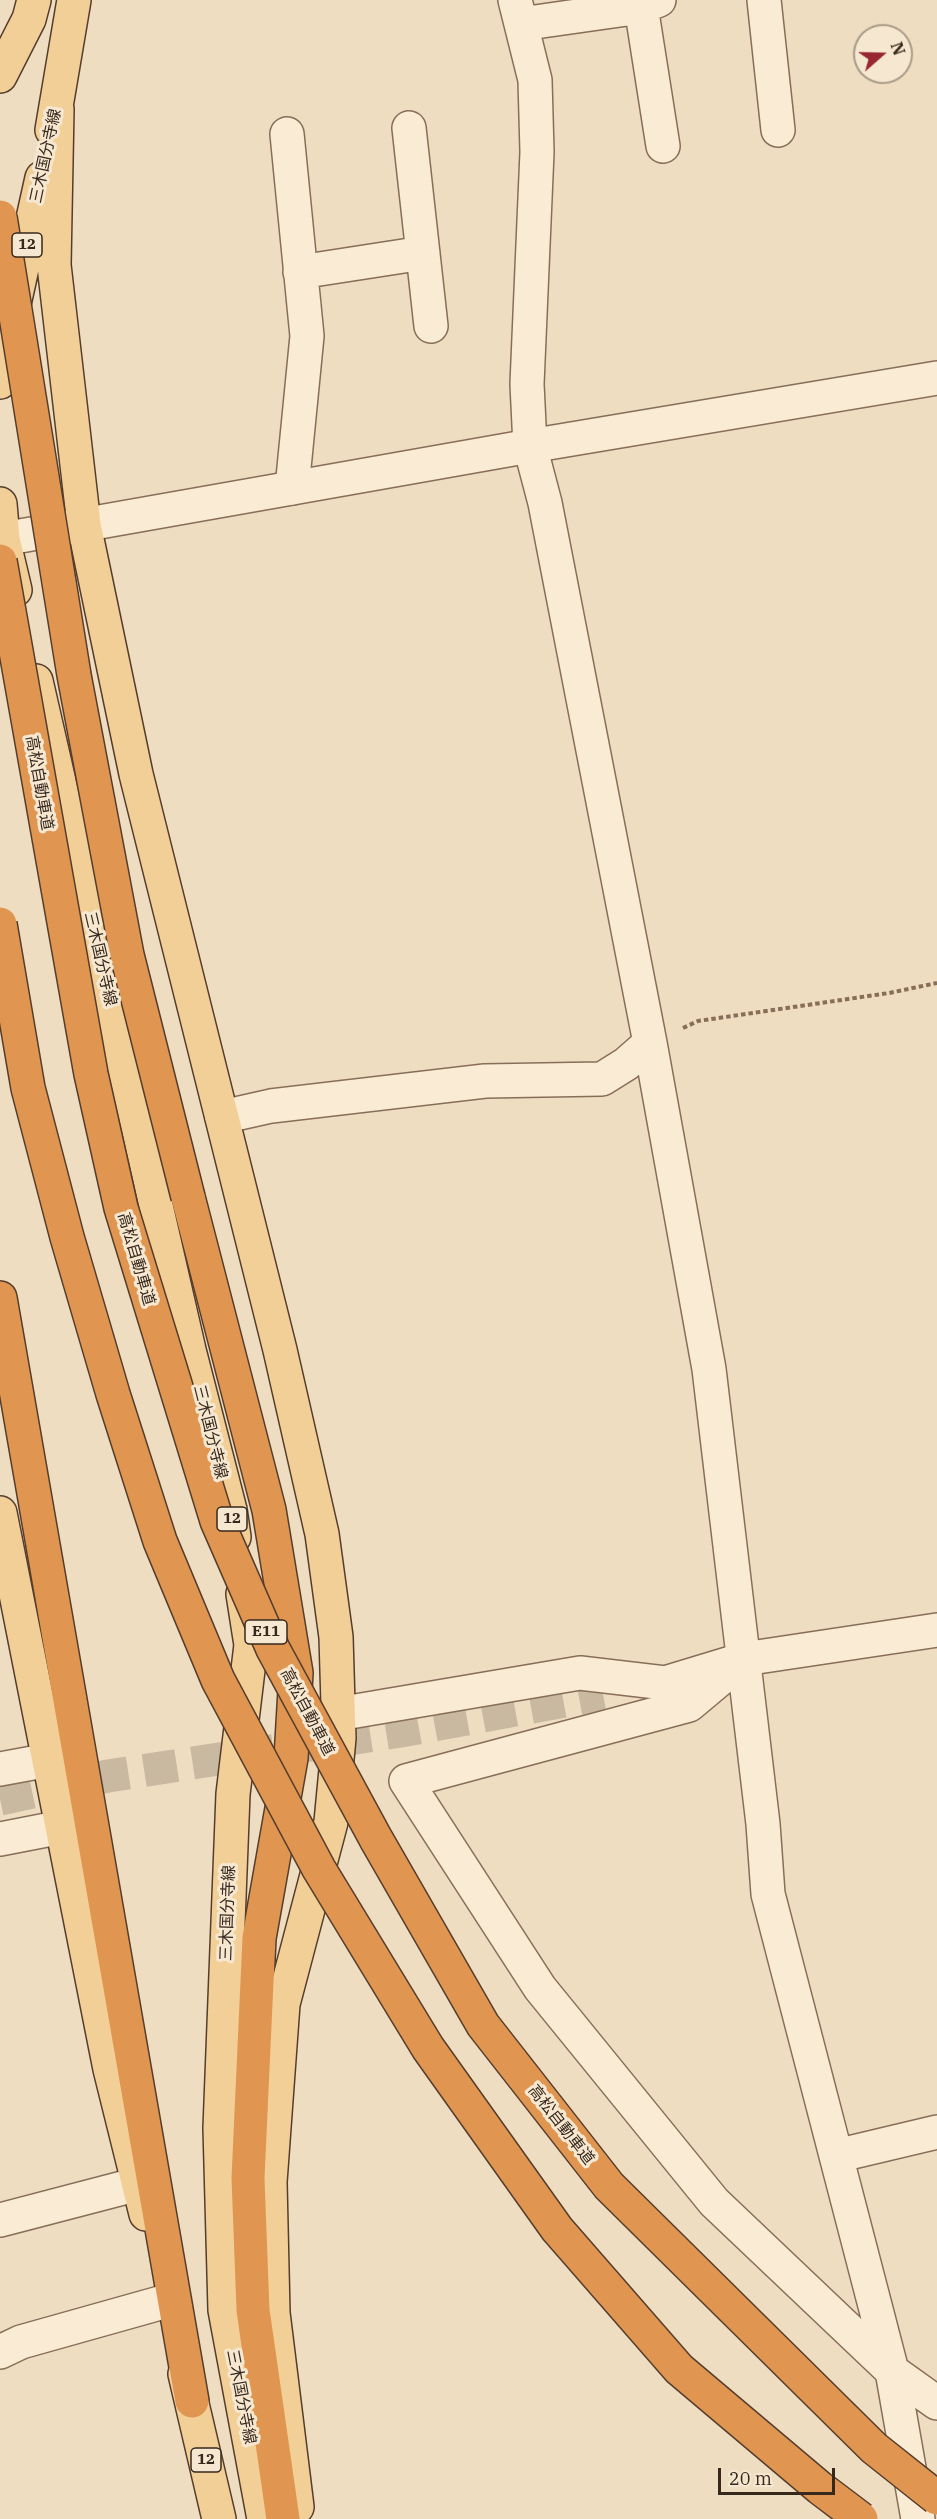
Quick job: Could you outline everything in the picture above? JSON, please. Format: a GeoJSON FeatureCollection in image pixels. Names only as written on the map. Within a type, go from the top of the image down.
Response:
{"type":"FeatureCollection","features":[{"type":"Feature","properties":{"kind":"highway"},"geometry":{"type":"LineString","coordinates":[[0,217],[74,675],[127,955],[269,1510],[296,1673],[291,1758],[259,1938],[248,2178],[253,2310],[283,2519]]}},
{"type":"Feature","properties":{"kind":"highway","name":"高松自動車道"},"geometry":{"type":"LineString","coordinates":[[2,550],[91,1074],[121,1208],[217,1521],[273,1649],[376,1839],[483,2025],[609,2186],[874,2448],[937,2498]]}},
{"type":"Feature","properties":{"kind":"highway"},"geometry":{"type":"LineString","coordinates":[[0,924],[31,1099],[67,1237],[160,1541],[218,1680],[313,1859],[428,2048],[557,2229],[679,2369],[820,2488],[861,2519]]}},
{"type":"Feature","properties":{"kind":"highway"},"geometry":{"type":"LineString","coordinates":[[0,1298],[192,2402]]}},
{"type":"Feature","properties":{"kind":"main road"},"geometry":{"type":"LineString","coordinates":[[0,76],[28,19],[34,0]]}},
{"type":"Feature","properties":{"kind":"main road","name":"三木国分寺線"},"geometry":{"type":"LineString","coordinates":[[0,382],[4,349],[57,109],[74,0]]}},
{"type":"Feature","properties":{"kind":"main road"},"geometry":{"type":"LineString","coordinates":[[57,109],[54,265],[84,525],[136,774],[280,1350],[322,1534],[336,1637],[339,1738],[331,1822],[283,2004],[270,2182],[273,2313],[298,2519]]}},
{"type":"Feature","properties":{"kind":"main road","name":"三木国分寺線"},"geometry":{"type":"LineString","coordinates":[[0,504],[2,550],[189,1350],[230,1510],[251,1645],[233,1794],[220,2128],[225,2310],[264,2519]]}},
{"type":"Feature","properties":{"kind":"main road","name":"12"},"geometry":{"type":"LineString","coordinates":[[0,1514],[110,2069],[219,2519]]}},
{"type":"Feature","properties":{"kind":"street"},"geometry":{"type":"LineString","coordinates":[[764,0],[778,130]]}},
{"type":"Feature","properties":{"kind":"street"},"geometry":{"type":"LineString","coordinates":[[663,146],[647,2],[518,12],[535,80],[537,152],[527,384],[530,446],[544,503],[650,1043],[709,1369],[763,1824],[768,1894],[892,2371],[918,2519]]}},
{"type":"Feature","properties":{"kind":"street"},"geometry":{"type":"LineString","coordinates":[[409,128],[431,326]]}},
{"type":"Feature","properties":{"kind":"street"},"geometry":{"type":"LineString","coordinates":[[287,134],[307,336],[292,488]]}},
{"type":"Feature","properties":{"kind":"street"},"geometry":{"type":"LineString","coordinates":[[300,272],[423,253]]}},
{"type":"Feature","properties":{"kind":"street"},"geometry":{"type":"LineString","coordinates":[[2,550],[84,525],[530,446],[937,378]]}},
{"type":"Feature","properties":{"kind":"street"},"geometry":{"type":"LineString","coordinates":[[222,1117],[271,1106],[485,1081],[602,1079],[626,1064],[650,1043]]}},
{"type":"Feature","properties":{"kind":"street"},"geometry":{"type":"LineString","coordinates":[[603,1694],[665,1683],[744,1659],[937,1630]]}},
{"type":"Feature","properties":{"kind":"street"},"geometry":{"type":"LineString","coordinates":[[744,1659],[689,1705],[406,1781],[540,1988],[714,2202],[892,2371],[937,2403]]}},
{"type":"Feature","properties":{"kind":"street"},"geometry":{"type":"LineString","coordinates":[[338,1714],[580,1673],[665,1683]]}},
{"type":"Feature","properties":{"kind":"street"},"geometry":{"type":"LineString","coordinates":[[0,1769],[49,1760]]}},
{"type":"Feature","properties":{"kind":"street"},"geometry":{"type":"LineString","coordinates":[[0,1839],[62,1827]]}},
{"type":"Feature","properties":{"kind":"street"},"geometry":{"type":"LineString","coordinates":[[836,2156],[937,2132]]}},
{"type":"Feature","properties":{"kind":"street"},"geometry":{"type":"LineString","coordinates":[[0,2220],[138,2184]]}},
{"type":"Feature","properties":{"kind":"street"},"geometry":{"type":"LineString","coordinates":[[0,2352],[21,2342],[167,2301]]}},
{"type":"Feature","properties":{"kind":"path"},"geometry":{"type":"LineString","coordinates":[[650,1043],[698,1021],[889,993],[937,983]]}},
{"type":"Feature","properties":{"kind":"tunnel"},"geometry":{"type":"LineString","coordinates":[[0,1799],[108,1776],[401,1731],[603,1694]]}}]}
